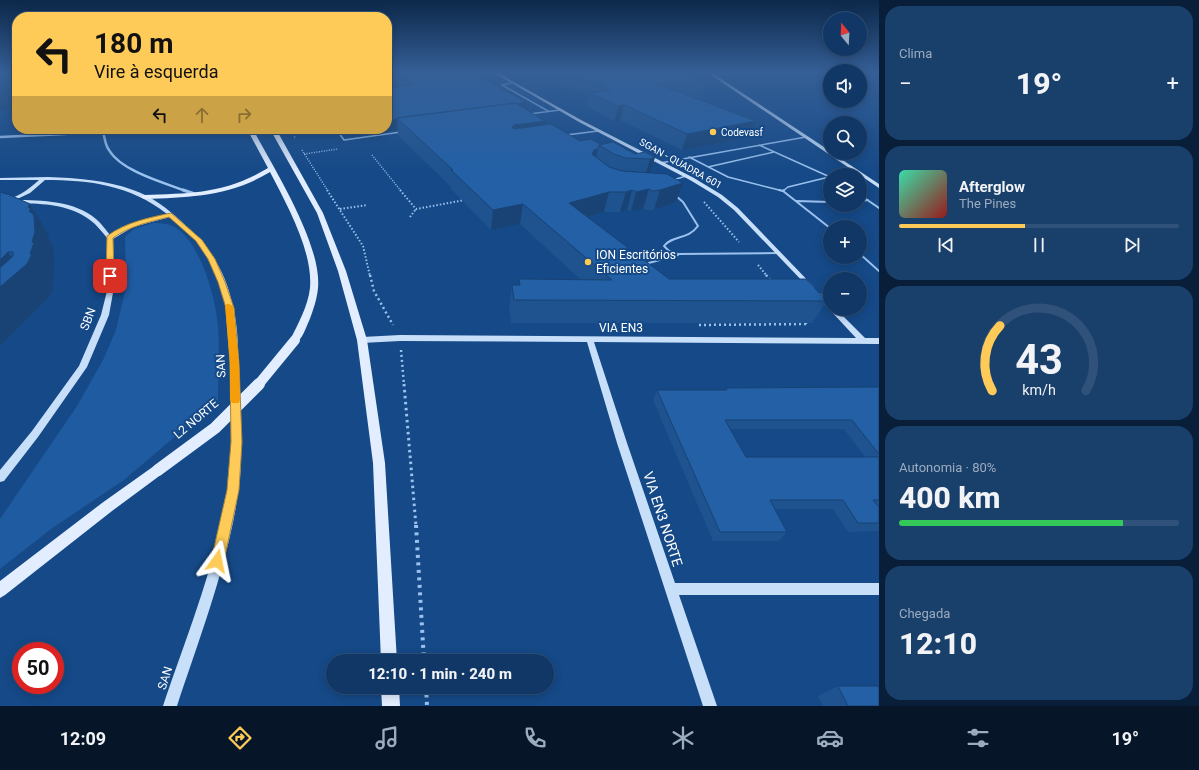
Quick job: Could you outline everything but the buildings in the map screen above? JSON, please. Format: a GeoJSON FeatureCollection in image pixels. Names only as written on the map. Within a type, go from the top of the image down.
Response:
{"type":"FeatureCollection","features":[{"type":"Feature","properties":{"kind":"main road","name":"L2 NORTE"},"geometry":{"type":"LineString","coordinates":[[0,590],[107,507],[215,428],[252,392],[295,340],[308,312],[314,287],[311,258],[296,220],[253,134]]}},
{"type":"Feature","properties":{"kind":"main road"},"geometry":{"type":"LineString","coordinates":[[276,134],[320,213],[342,271],[362,340],[379,464],[389,654]]}},
{"type":"Feature","properties":{"kind":"main road"},"geometry":{"type":"LineString","coordinates":[[144,197],[212,193],[244,185],[271,169]]}},
{"type":"Feature","properties":{"kind":"main road"},"geometry":{"type":"LineString","coordinates":[[390,694],[391,706]]}},
{"type":"Feature","properties":{"kind":"street","name":"SGAN - QUADRA 601"},"geometry":{"type":"LineString","coordinates":[[553,106],[686,176],[720,196],[736,209],[823,300]]}},
{"type":"Feature","properties":{"kind":"street"},"geometry":{"type":"LineString","coordinates":[[759,106],[879,186]]}},
{"type":"Feature","properties":{"kind":"street"},"geometry":{"type":"LineString","coordinates":[[0,137],[62,134]]}},
{"type":"Feature","properties":{"kind":"street"},"geometry":{"type":"LineString","coordinates":[[104,134],[110,152],[122,162],[148,176],[198,195]]}},
{"type":"Feature","properties":{"kind":"street","name":"SAN"},"geometry":{"type":"LineString","coordinates":[[0,179],[43,179],[108,184],[129,190],[144,197],[171,215],[198,240],[211,259],[222,282],[230,308],[234,363],[236,442],[233,490],[217,561],[170,706]]}},
{"type":"Feature","properties":{"kind":"street"},"geometry":{"type":"LineString","coordinates":[[4,202],[28,192],[43,179]]}},
{"type":"Feature","properties":{"kind":"street"},"geometry":{"type":"LineString","coordinates":[[4,202],[48,204],[69,207],[81,211],[93,219],[110,238],[120,230],[135,224],[171,215]]}},
{"type":"Feature","properties":{"kind":"street","name":"SBN"},"geometry":{"type":"LineString","coordinates":[[0,478],[35,434],[83,367],[105,315],[110,287],[110,238]]}},
{"type":"Feature","properties":{"kind":"street"},"geometry":{"type":"LineString","coordinates":[[839,316],[863,341]]}},
{"type":"Feature","properties":{"kind":"street","name":"VIA EN3"},"geometry":{"type":"LineString","coordinates":[[362,340],[400,338],[879,341]]}},
{"type":"Feature","properties":{"kind":"street","name":"VIA EN3 NORTE"},"geometry":{"type":"LineString","coordinates":[[590,340],[622,443],[710,706]]}},
{"type":"Feature","properties":{"kind":"street"},"geometry":{"type":"LineString","coordinates":[[671,589],[879,589]]}},
{"type":"Feature","properties":{"kind":"lane"},"geometry":{"type":"LineString","coordinates":[[539,106],[548,111]]}},
{"type":"Feature","properties":{"kind":"lane"},"geometry":{"type":"LineString","coordinates":[[529,114],[560,110]]}},
{"type":"Feature","properties":{"kind":"lane"},"geometry":{"type":"LineString","coordinates":[[560,136],[598,130]]}},
{"type":"Feature","properties":{"kind":"lane"},"geometry":{"type":"LineString","coordinates":[[392,133],[406,131]]}},
{"type":"Feature","properties":{"kind":"lane"},"geometry":{"type":"LineString","coordinates":[[340,134],[344,140],[385,134]]}},
{"type":"Feature","properties":{"kind":"lane"},"geometry":{"type":"LineString","coordinates":[[659,163],[806,137]]}},
{"type":"Feature","properties":{"kind":"lane"},"geometry":{"type":"LineString","coordinates":[[759,145],[823,174]]}},
{"type":"Feature","properties":{"kind":"lane"},"geometry":{"type":"LineString","coordinates":[[633,155],[637,151]]}},
{"type":"Feature","properties":{"kind":"lane"},"geometry":{"type":"LineString","coordinates":[[707,168],[774,152]]}},
{"type":"Feature","properties":{"kind":"lane"},"geometry":{"type":"LineString","coordinates":[[689,158],[707,168],[743,182],[783,191],[823,222]]}},
{"type":"Feature","properties":{"kind":"lane"},"geometry":{"type":"LineString","coordinates":[[667,182],[686,176]]}},
{"type":"Feature","properties":{"kind":"lane"},"geometry":{"type":"LineString","coordinates":[[783,191],[788,187],[823,179]]}},
{"type":"Feature","properties":{"kind":"lane"},"geometry":{"type":"LineString","coordinates":[[674,195],[684,202],[698,226],[693,233],[667,242],[664,246],[669,251],[678,254]]}},
{"type":"Feature","properties":{"kind":"lane"},"geometry":{"type":"LineString","coordinates":[[868,200],[879,208]]}},
{"type":"Feature","properties":{"kind":"lane"},"geometry":{"type":"LineString","coordinates":[[796,201],[823,202]]}},
{"type":"Feature","properties":{"kind":"lane"},"geometry":{"type":"LineString","coordinates":[[643,264],[678,254],[779,253]]}},
{"type":"Feature","properties":{"kind":"lane"},"geometry":{"type":"LineString","coordinates":[[867,260],[879,271]]}},
{"type":"Feature","properties":{"kind":"path"},"geometry":{"type":"LineString","coordinates":[[304,154],[344,148]]}},
{"type":"Feature","properties":{"kind":"path"},"geometry":{"type":"LineString","coordinates":[[372,155],[416,209]]}},
{"type":"Feature","properties":{"kind":"path"},"geometry":{"type":"LineString","coordinates":[[410,217],[416,209],[471,198]]}},
{"type":"Feature","properties":{"kind":"path"},"geometry":{"type":"LineString","coordinates":[[340,209],[367,205]]}},
{"type":"Feature","properties":{"kind":"path"},"geometry":{"type":"LineString","coordinates":[[426,694],[427,706]]}},
{"type":"Feature","properties":{"kind":"shaded area"},"geometry":{"type":"Polygon","coordinates":[[[153,223],[167,224],[179,230],[195,249],[201,261],[211,289],[217,316],[219,354],[218,400],[124,480],[51,529],[0,569],[0,519],[77,406],[103,360],[116,330],[126,287],[125,237],[134,229],[153,223]]]}},
{"type":"Feature","properties":{"kind":"slow traffic"},"geometry":{"type":"LineString","coordinates":[[229,306],[234,363],[235,400]]}},
{"type":"Feature","properties":{"kind":"place","name":"Codevasf"},"geometry":{"type":"Point","coordinates":[713,132]}},
{"type":"Feature","properties":{"kind":"place","name":"ION Escritórios Eficientes"},"geometry":{"type":"Point","coordinates":[588,262]}},
{"type":"Feature","properties":{"kind":"route"},"geometry":{"type":"LineString","coordinates":[[110,276],[110,238],[120,230],[135,224],[171,215],[198,240],[211,259],[222,282],[230,308],[234,363],[236,442],[233,490],[217,561]]}}]}
